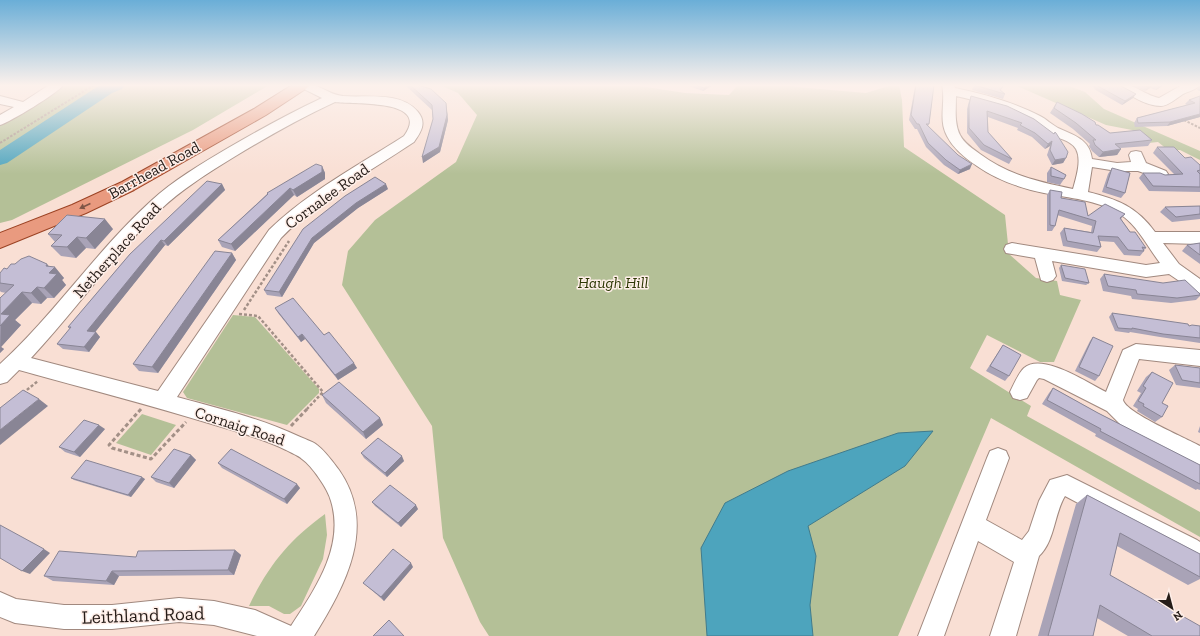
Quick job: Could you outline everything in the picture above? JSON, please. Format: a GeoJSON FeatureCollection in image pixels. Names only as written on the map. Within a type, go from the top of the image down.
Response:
{"type":"FeatureCollection","features":[{"type":"Feature","properties":{"kind":"main road","name":"Barrhead Road"},"geometry":{"type":"LineString","coordinates":[[0,230],[53,208],[195,134],[229,115]]}},
{"type":"Feature","properties":{"kind":"main road","name":"Barrhead Road"},"geometry":{"type":"LineString","coordinates":[[0,241],[79,209],[128,186],[255,115]]}},
{"type":"Feature","properties":{"kind":"street"},"geometry":{"type":"LineString","coordinates":[[0,121],[11,115]]}},
{"type":"Feature","properties":{"kind":"street","name":"Netherplace Road"},"geometry":{"type":"LineString","coordinates":[[0,376],[16,362],[133,228],[156,205],[182,184],[214,162],[299,115]]}},
{"type":"Feature","properties":{"kind":"street","name":"Cornalee Road"},"geometry":{"type":"LineString","coordinates":[[157,400],[275,234],[288,221],[317,199],[409,139],[414,132],[416,121],[413,115]]}},
{"type":"Feature","properties":{"kind":"street"},"geometry":{"type":"LineString","coordinates":[[949,115],[950,128],[954,137],[966,150],[990,168],[1015,180],[1032,185],[1081,189],[1100,200],[1125,211],[1152,237],[1173,268],[1200,287]]}},
{"type":"Feature","properties":{"kind":"street"},"geometry":{"type":"LineString","coordinates":[[1026,115],[1077,143],[1084,151],[1086,162],[1081,189]]}},
{"type":"Feature","properties":{"kind":"street"},"geometry":{"type":"LineString","coordinates":[[1086,162],[1117,167],[1138,160],[1161,174]]}},
{"type":"Feature","properties":{"kind":"street"},"geometry":{"type":"LineString","coordinates":[[1152,237],[1200,238]]}},
{"type":"Feature","properties":{"kind":"street"},"geometry":{"type":"LineString","coordinates":[[1012,249],[1146,271],[1173,268]]}},
{"type":"Feature","properties":{"kind":"street"},"geometry":{"type":"LineString","coordinates":[[1042,255],[1047,276]]}},
{"type":"Feature","properties":{"kind":"street"},"geometry":{"type":"LineString","coordinates":[[1113,405],[1113,400],[1130,355],[1133,352],[1148,352],[1200,358]]}},
{"type":"Feature","properties":{"kind":"street","name":"Cornaig Road"},"geometry":{"type":"LineString","coordinates":[[16,362],[157,400],[281,437],[310,452],[337,486],[343,502],[346,528],[343,554],[327,593],[300,636]]}},
{"type":"Feature","properties":{"kind":"street"},"geometry":{"type":"LineString","coordinates":[[1020,392],[1030,373],[1035,370],[1041,370],[1113,405],[1118,412],[1129,420],[1200,456]]}},
{"type":"Feature","properties":{"kind":"street"},"geometry":{"type":"LineString","coordinates":[[931,636],[998,458]]}},
{"type":"Feature","properties":{"kind":"street"},"geometry":{"type":"LineString","coordinates":[[1004,636],[1029,551],[1037,542],[1050,501],[1058,487],[1067,485],[1189,548],[1200,556]]}},
{"type":"Feature","properties":{"kind":"street"},"geometry":{"type":"LineString","coordinates":[[973,525],[1021,553],[1029,551]]}},
{"type":"Feature","properties":{"kind":"street","name":"Leithland Road"},"geometry":{"type":"LineString","coordinates":[[0,604],[15,611],[64,617],[112,617],[179,610],[214,613],[255,622],[284,636]]}},
{"type":"Feature","properties":{"kind":"path"},"geometry":{"type":"LineString","coordinates":[[0,143],[46,115]]}},
{"type":"Feature","properties":{"kind":"path"},"geometry":{"type":"LineString","coordinates":[[1177,115],[1200,128]]}},
{"type":"Feature","properties":{"kind":"path"},"geometry":{"type":"LineString","coordinates":[[241,314],[290,239]]}},
{"type":"Feature","properties":{"kind":"path"},"geometry":{"type":"LineString","coordinates":[[251,314],[258,316],[323,392],[281,437]]}},
{"type":"Feature","properties":{"kind":"path"},"geometry":{"type":"LineString","coordinates":[[17,398],[50,371]]}},
{"type":"Feature","properties":{"kind":"path"},"geometry":{"type":"LineString","coordinates":[[157,400],[110,445],[112,448],[151,459],[195,412]]}},
{"type":"Feature","properties":{"kind":"green space"},"geometry":{"type":"Polygon","coordinates":[[[17,115],[219,115],[193,130],[12,220],[0,223],[0,125],[17,115]]]}},
{"type":"Feature","properties":{"kind":"green space","name":"Haugh Hill"},"geometry":{"type":"Polygon","coordinates":[[[477,115],[903,115],[904,147],[1005,215],[1009,254],[1036,278],[1057,281],[1060,295],[1081,300],[1054,362],[1040,362],[987,335],[970,368],[1031,406],[1027,416],[1200,512],[1200,537],[991,418],[898,636],[489,636],[480,622],[443,538],[432,426],[342,285],[348,251],[375,220],[456,162],[477,115]]]}},
{"type":"Feature","properties":{"kind":"green space"},"geometry":{"type":"Polygon","coordinates":[[[1083,115],[1117,115],[1200,151],[1200,160],[1180,150],[1168,150],[1158,142],[1148,143],[1132,130],[1106,125],[1083,115]]]}},
{"type":"Feature","properties":{"kind":"green space"},"geometry":{"type":"Polygon","coordinates":[[[233,315],[255,317],[319,389],[319,393],[287,425],[187,398],[183,392],[233,315]]]}},
{"type":"Feature","properties":{"kind":"green space"},"geometry":{"type":"Polygon","coordinates":[[[142,414],[176,425],[151,455],[116,443],[142,414]]]}},
{"type":"Feature","properties":{"kind":"green space"},"geometry":{"type":"Polygon","coordinates":[[[325,514],[327,535],[323,559],[301,606],[290,614],[284,614],[269,606],[249,606],[264,578],[290,544],[325,514]]]}},
{"type":"Feature","properties":{"kind":"water"},"geometry":{"type":"Polygon","coordinates":[[[933,431],[905,466],[808,526],[816,556],[810,605],[813,636],[707,636],[701,548],[725,503],[788,471],[898,433],[933,431]]]}},
{"type":"Feature","properties":{"kind":"building"},"geometry":{"type":"Polygon","coordinates":[[[433,115],[447,115],[439,147],[422,157],[433,119],[433,115]]]}},
{"type":"Feature","properties":{"kind":"building"},"geometry":{"type":"Polygon","coordinates":[[[911,115],[930,115],[929,124],[926,124],[958,155],[972,164],[960,170],[946,160],[928,143],[919,124],[917,124],[911,115]]]}},
{"type":"Feature","properties":{"kind":"building"},"geometry":{"type":"Polygon","coordinates":[[[969,115],[987,115],[988,132],[1012,159],[984,145],[969,128],[969,115]]]}},
{"type":"Feature","properties":{"kind":"building"},"geometry":{"type":"Polygon","coordinates":[[[998,115],[1025,115],[1034,119],[1054,134],[1055,132],[1068,152],[1066,158],[1055,160],[1050,150],[1052,141],[1048,144],[1035,133],[1020,125],[1022,123],[998,115]]]}},
{"type":"Feature","properties":{"kind":"building"},"geometry":{"type":"Polygon","coordinates":[[[1064,115],[1083,115],[1095,122],[1096,125],[1110,133],[1140,130],[1152,140],[1115,144],[1121,149],[1103,152],[1095,145],[1093,140],[1096,140],[1064,115]]]}},
{"type":"Feature","properties":{"kind":"building"},"geometry":{"type":"Polygon","coordinates":[[[1150,115],[1197,115],[1170,122],[1138,123],[1137,118],[1150,115]]]}},
{"type":"Feature","properties":{"kind":"building"},"geometry":{"type":"Polygon","coordinates":[[[1157,147],[1174,147],[1185,158],[1191,157],[1200,165],[1200,170],[1197,171],[1200,174],[1200,187],[1153,186],[1143,173],[1160,173],[1165,175],[1183,174],[1157,147]]]}},
{"type":"Feature","properties":{"kind":"building"},"geometry":{"type":"Polygon","coordinates":[[[316,164],[322,166],[322,172],[293,190],[290,188],[231,244],[218,240],[268,194],[267,193],[316,164]]]}},
{"type":"Feature","properties":{"kind":"building"},"geometry":{"type":"Polygon","coordinates":[[[1051,167],[1066,175],[1064,179],[1051,176],[1051,167]]]}},
{"type":"Feature","properties":{"kind":"building"},"geometry":{"type":"Polygon","coordinates":[[[1112,168],[1130,173],[1125,193],[1106,187],[1112,168]]]}},
{"type":"Feature","properties":{"kind":"building"},"geometry":{"type":"Polygon","coordinates":[[[375,177],[386,184],[356,203],[312,238],[279,292],[264,290],[303,229],[345,196],[375,177]]]}},
{"type":"Feature","properties":{"kind":"building"},"geometry":{"type":"Polygon","coordinates":[[[207,181],[222,184],[164,241],[161,240],[87,331],[96,332],[84,347],[57,344],[71,327],[68,327],[130,254],[207,181]]]}},
{"type":"Feature","properties":{"kind":"building"},"geometry":{"type":"Polygon","coordinates":[[[1050,190],[1062,192],[1061,198],[1085,202],[1088,216],[1105,204],[1125,214],[1120,218],[1130,232],[1135,232],[1146,248],[1142,247],[1144,251],[1128,250],[1118,237],[1098,236],[1101,247],[1067,241],[1064,228],[1093,233],[1096,221],[1059,210],[1055,226],[1050,225],[1050,190]]]}},
{"type":"Feature","properties":{"kind":"building"},"geometry":{"type":"Polygon","coordinates":[[[1200,206],[1200,214],[1176,217],[1165,207],[1200,206]]]}},
{"type":"Feature","properties":{"kind":"building"},"geometry":{"type":"Polygon","coordinates":[[[67,215],[105,219],[86,238],[77,237],[67,247],[51,246],[62,235],[48,234],[67,215]]]}},
{"type":"Feature","properties":{"kind":"building"},"geometry":{"type":"Polygon","coordinates":[[[1200,243],[1200,255],[1187,245],[1200,243]]]}},
{"type":"Feature","properties":{"kind":"building"},"geometry":{"type":"Polygon","coordinates":[[[215,251],[232,253],[152,367],[133,364],[215,251]]]}},
{"type":"Feature","properties":{"kind":"building"},"geometry":{"type":"Polygon","coordinates":[[[29,256],[47,264],[46,266],[55,267],[49,273],[57,274],[44,288],[37,287],[31,293],[22,292],[1,314],[10,315],[0,326],[0,298],[14,285],[0,283],[0,273],[4,268],[7,269],[11,264],[15,264],[21,259],[29,256]]]}},
{"type":"Feature","properties":{"kind":"building"},"geometry":{"type":"Polygon","coordinates":[[[1061,265],[1085,269],[1089,283],[1065,278],[1061,265]]]}},
{"type":"Feature","properties":{"kind":"building"},"geometry":{"type":"Polygon","coordinates":[[[1104,274],[1163,283],[1185,280],[1200,295],[1177,298],[1137,294],[1136,290],[1108,286],[1104,274]]]}},
{"type":"Feature","properties":{"kind":"building"},"geometry":{"type":"Polygon","coordinates":[[[293,298],[324,335],[329,332],[354,363],[335,375],[302,334],[298,337],[275,308],[293,298]]]}},
{"type":"Feature","properties":{"kind":"building"},"geometry":{"type":"Polygon","coordinates":[[[1112,313],[1188,324],[1189,326],[1200,326],[1200,338],[1163,334],[1132,328],[1118,328],[1112,313]]]}},
{"type":"Feature","properties":{"kind":"building"},"geometry":{"type":"Polygon","coordinates":[[[1093,337],[1113,346],[1099,376],[1079,367],[1093,337]]]}},
{"type":"Feature","properties":{"kind":"building"},"geometry":{"type":"Polygon","coordinates":[[[1003,345],[1021,355],[1009,376],[990,366],[1003,345]]]}},
{"type":"Feature","properties":{"kind":"building"},"geometry":{"type":"Polygon","coordinates":[[[1175,365],[1200,368],[1200,383],[1182,380],[1175,365]]]}},
{"type":"Feature","properties":{"kind":"building"},"geometry":{"type":"Polygon","coordinates":[[[1152,372],[1173,383],[1162,403],[1168,406],[1162,417],[1143,406],[1144,404],[1138,401],[1146,388],[1143,386],[1152,372]]]}},
{"type":"Feature","properties":{"kind":"building"},"geometry":{"type":"Polygon","coordinates":[[[339,382],[380,418],[363,432],[322,395],[339,382]]]}},
{"type":"Feature","properties":{"kind":"building"},"geometry":{"type":"Polygon","coordinates":[[[1053,388],[1098,413],[1200,465],[1200,484],[1100,431],[1101,429],[1047,400],[1053,388]]]}},
{"type":"Feature","properties":{"kind":"building"},"geometry":{"type":"Polygon","coordinates":[[[23,390],[39,399],[0,430],[0,408],[23,390]]]}},
{"type":"Feature","properties":{"kind":"building"},"geometry":{"type":"Polygon","coordinates":[[[84,420],[99,425],[74,452],[59,447],[84,420]]]}},
{"type":"Feature","properties":{"kind":"building"},"geometry":{"type":"Polygon","coordinates":[[[378,438],[402,456],[385,473],[361,453],[378,438]]]}},
{"type":"Feature","properties":{"kind":"building"},"geometry":{"type":"Polygon","coordinates":[[[174,449],[191,455],[169,483],[151,477],[174,449]]]}},
{"type":"Feature","properties":{"kind":"building"},"geometry":{"type":"Polygon","coordinates":[[[231,449],[297,484],[284,499],[218,463],[231,449]]]}},
{"type":"Feature","properties":{"kind":"building"},"geometry":{"type":"Polygon","coordinates":[[[86,460],[142,477],[128,495],[71,478],[86,460]]]}},
{"type":"Feature","properties":{"kind":"building"},"geometry":{"type":"Polygon","coordinates":[[[390,485],[416,505],[398,523],[372,502],[390,485]]]}},
{"type":"Feature","properties":{"kind":"building"},"geometry":{"type":"Polygon","coordinates":[[[1087,495],[1200,554],[1200,577],[1120,533],[1110,575],[1200,626],[1200,636],[1152,636],[1100,605],[1093,636],[1048,636],[1087,495]]]}},
{"type":"Feature","properties":{"kind":"building"},"geometry":{"type":"Polygon","coordinates":[[[0,525],[44,549],[22,571],[0,558],[0,525]]]}},
{"type":"Feature","properties":{"kind":"building"},"geometry":{"type":"Polygon","coordinates":[[[393,549],[411,563],[381,597],[363,583],[393,549]]]}},
{"type":"Feature","properties":{"kind":"building"},"geometry":{"type":"Polygon","coordinates":[[[235,550],[228,570],[112,571],[106,581],[44,576],[59,551],[136,557],[138,551],[235,550]]]}},
{"type":"Feature","properties":{"kind":"building"},"geometry":{"type":"Polygon","coordinates":[[[389,620],[404,636],[373,636],[389,620]]]}},
{"type":"Feature","properties":{"kind":"waterway"},"geometry":{"type":"LineString","coordinates":[[0,159],[67,115]]}}]}
